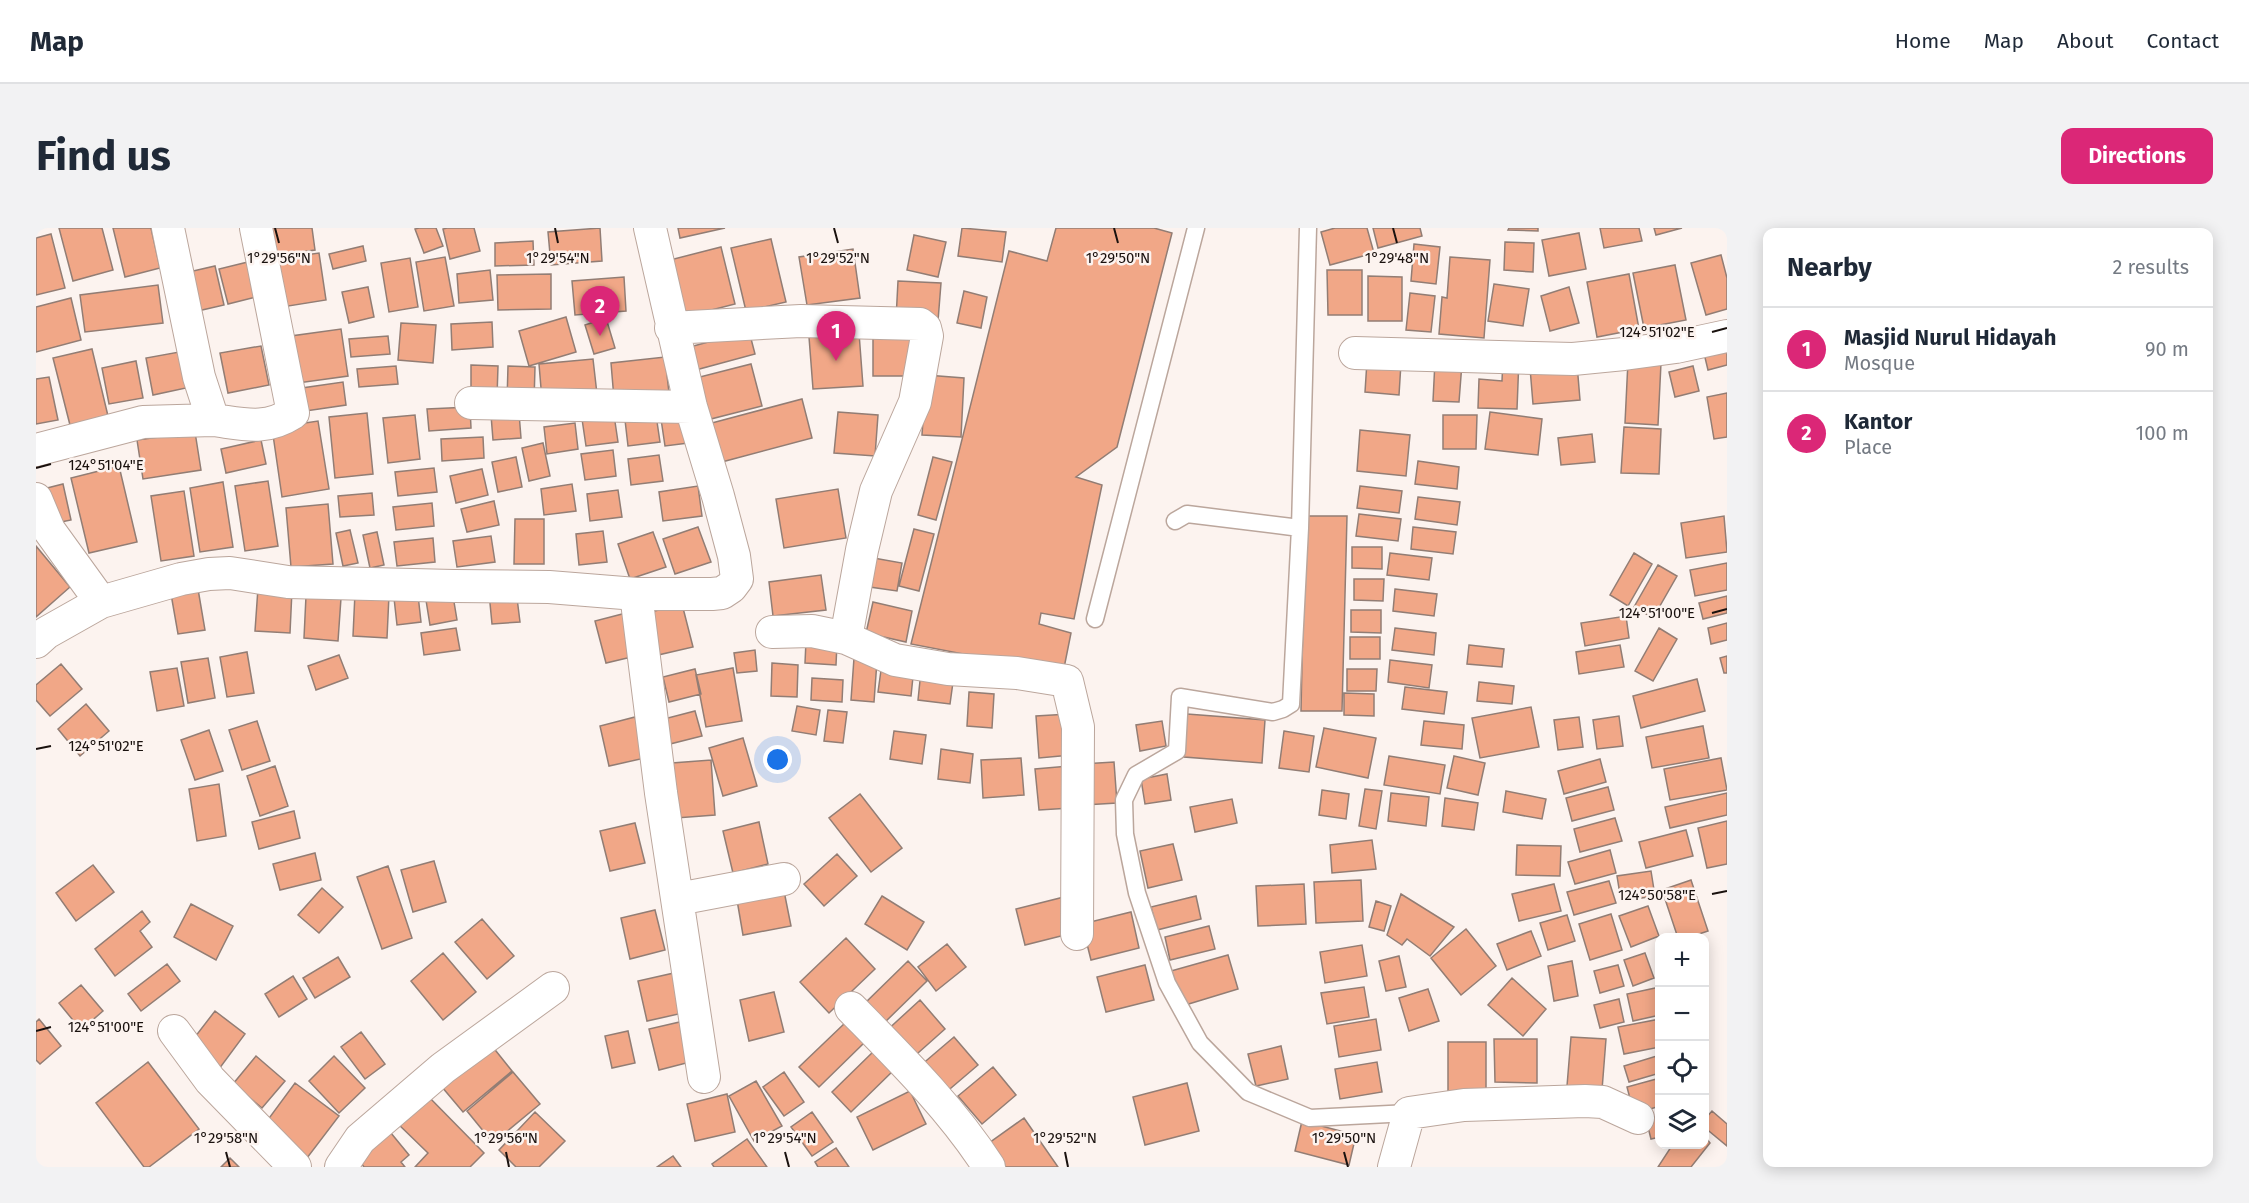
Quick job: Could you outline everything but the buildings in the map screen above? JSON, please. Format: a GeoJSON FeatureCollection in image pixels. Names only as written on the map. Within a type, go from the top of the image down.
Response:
{"type":"FeatureCollection","features":[{"type":"Feature","properties":{"kind":"street"},"geometry":{"type":"LineString","coordinates":[[168,228],[199,377],[213,420]]}},
{"type":"Feature","properties":{"kind":"street"},"geometry":{"type":"LineString","coordinates":[[36,450],[143,422],[213,420],[263,426],[279,422],[293,413],[256,228]]}},
{"type":"Feature","properties":{"kind":"street"},"geometry":{"type":"LineString","coordinates":[[36,642],[46,633],[101,602],[209,573],[230,573],[288,582],[549,586],[636,594],[722,593],[731,587],[736,579],[734,556],[691,407],[671,328],[650,228]]}},
{"type":"Feature","properties":{"kind":"street"},"geometry":{"type":"LineString","coordinates":[[671,328],[801,321],[920,324],[925,328],[927,336],[915,402],[876,491],[862,549],[846,638]]}},
{"type":"Feature","properties":{"kind":"street"},"geometry":{"type":"LineString","coordinates":[[1355,353],[1573,358],[1624,354],[1727,336]]}},
{"type":"Feature","properties":{"kind":"street"},"geometry":{"type":"LineString","coordinates":[[471,403],[691,407]]}},
{"type":"Feature","properties":{"kind":"street"},"geometry":{"type":"LineString","coordinates":[[37,502],[50,530],[71,563],[101,602]]}},
{"type":"Feature","properties":{"kind":"street"},"geometry":{"type":"LineString","coordinates":[[636,594],[661,793],[704,1077]]}},
{"type":"Feature","properties":{"kind":"street"},"geometry":{"type":"LineString","coordinates":[[772,632],[812,631],[846,638],[895,660],[948,669],[1017,673],[1067,681],[1078,727],[1077,934]]}},
{"type":"Feature","properties":{"kind":"street"},"geometry":{"type":"LineString","coordinates":[[678,899],[784,879]]}},
{"type":"Feature","properties":{"kind":"street"},"geometry":{"type":"LineString","coordinates":[[341,1167],[360,1139],[443,1068],[553,988]]}},
{"type":"Feature","properties":{"kind":"street"},"geometry":{"type":"LineString","coordinates":[[851,1008],[908,1066],[974,1143],[990,1167]]}},
{"type":"Feature","properties":{"kind":"street"},"geometry":{"type":"LineString","coordinates":[[174,1031],[210,1080],[295,1167]]}},
{"type":"Feature","properties":{"kind":"street"},"geometry":{"type":"LineString","coordinates":[[1394,1167],[1409,1113],[1464,1105],[1585,1101],[1603,1102],[1638,1118]]}},
{"type":"Feature","properties":{"kind":"lane"},"geometry":{"type":"LineString","coordinates":[[1095,619],[1196,228]]}},
{"type":"Feature","properties":{"kind":"lane"},"geometry":{"type":"LineString","coordinates":[[1308,228],[1300,528],[1291,704],[1273,712],[1179,697],[1177,752],[1136,775],[1124,800],[1125,834],[1137,893],[1167,983],[1200,1044],[1248,1092],[1310,1118],[1409,1113]]}},
{"type":"Feature","properties":{"kind":"lane"},"geometry":{"type":"LineString","coordinates":[[1175,521],[1187,514],[1300,528]]}},
{"type":"Feature","properties":{"kind":"place","name":"Kantor"},"geometry":{"type":"Point","coordinates":[600,336]}},
{"type":"Feature","properties":{"kind":"place","name":"Masjid Nurul Hidayah"},"geometry":{"type":"Point","coordinates":[836,361]}}]}
